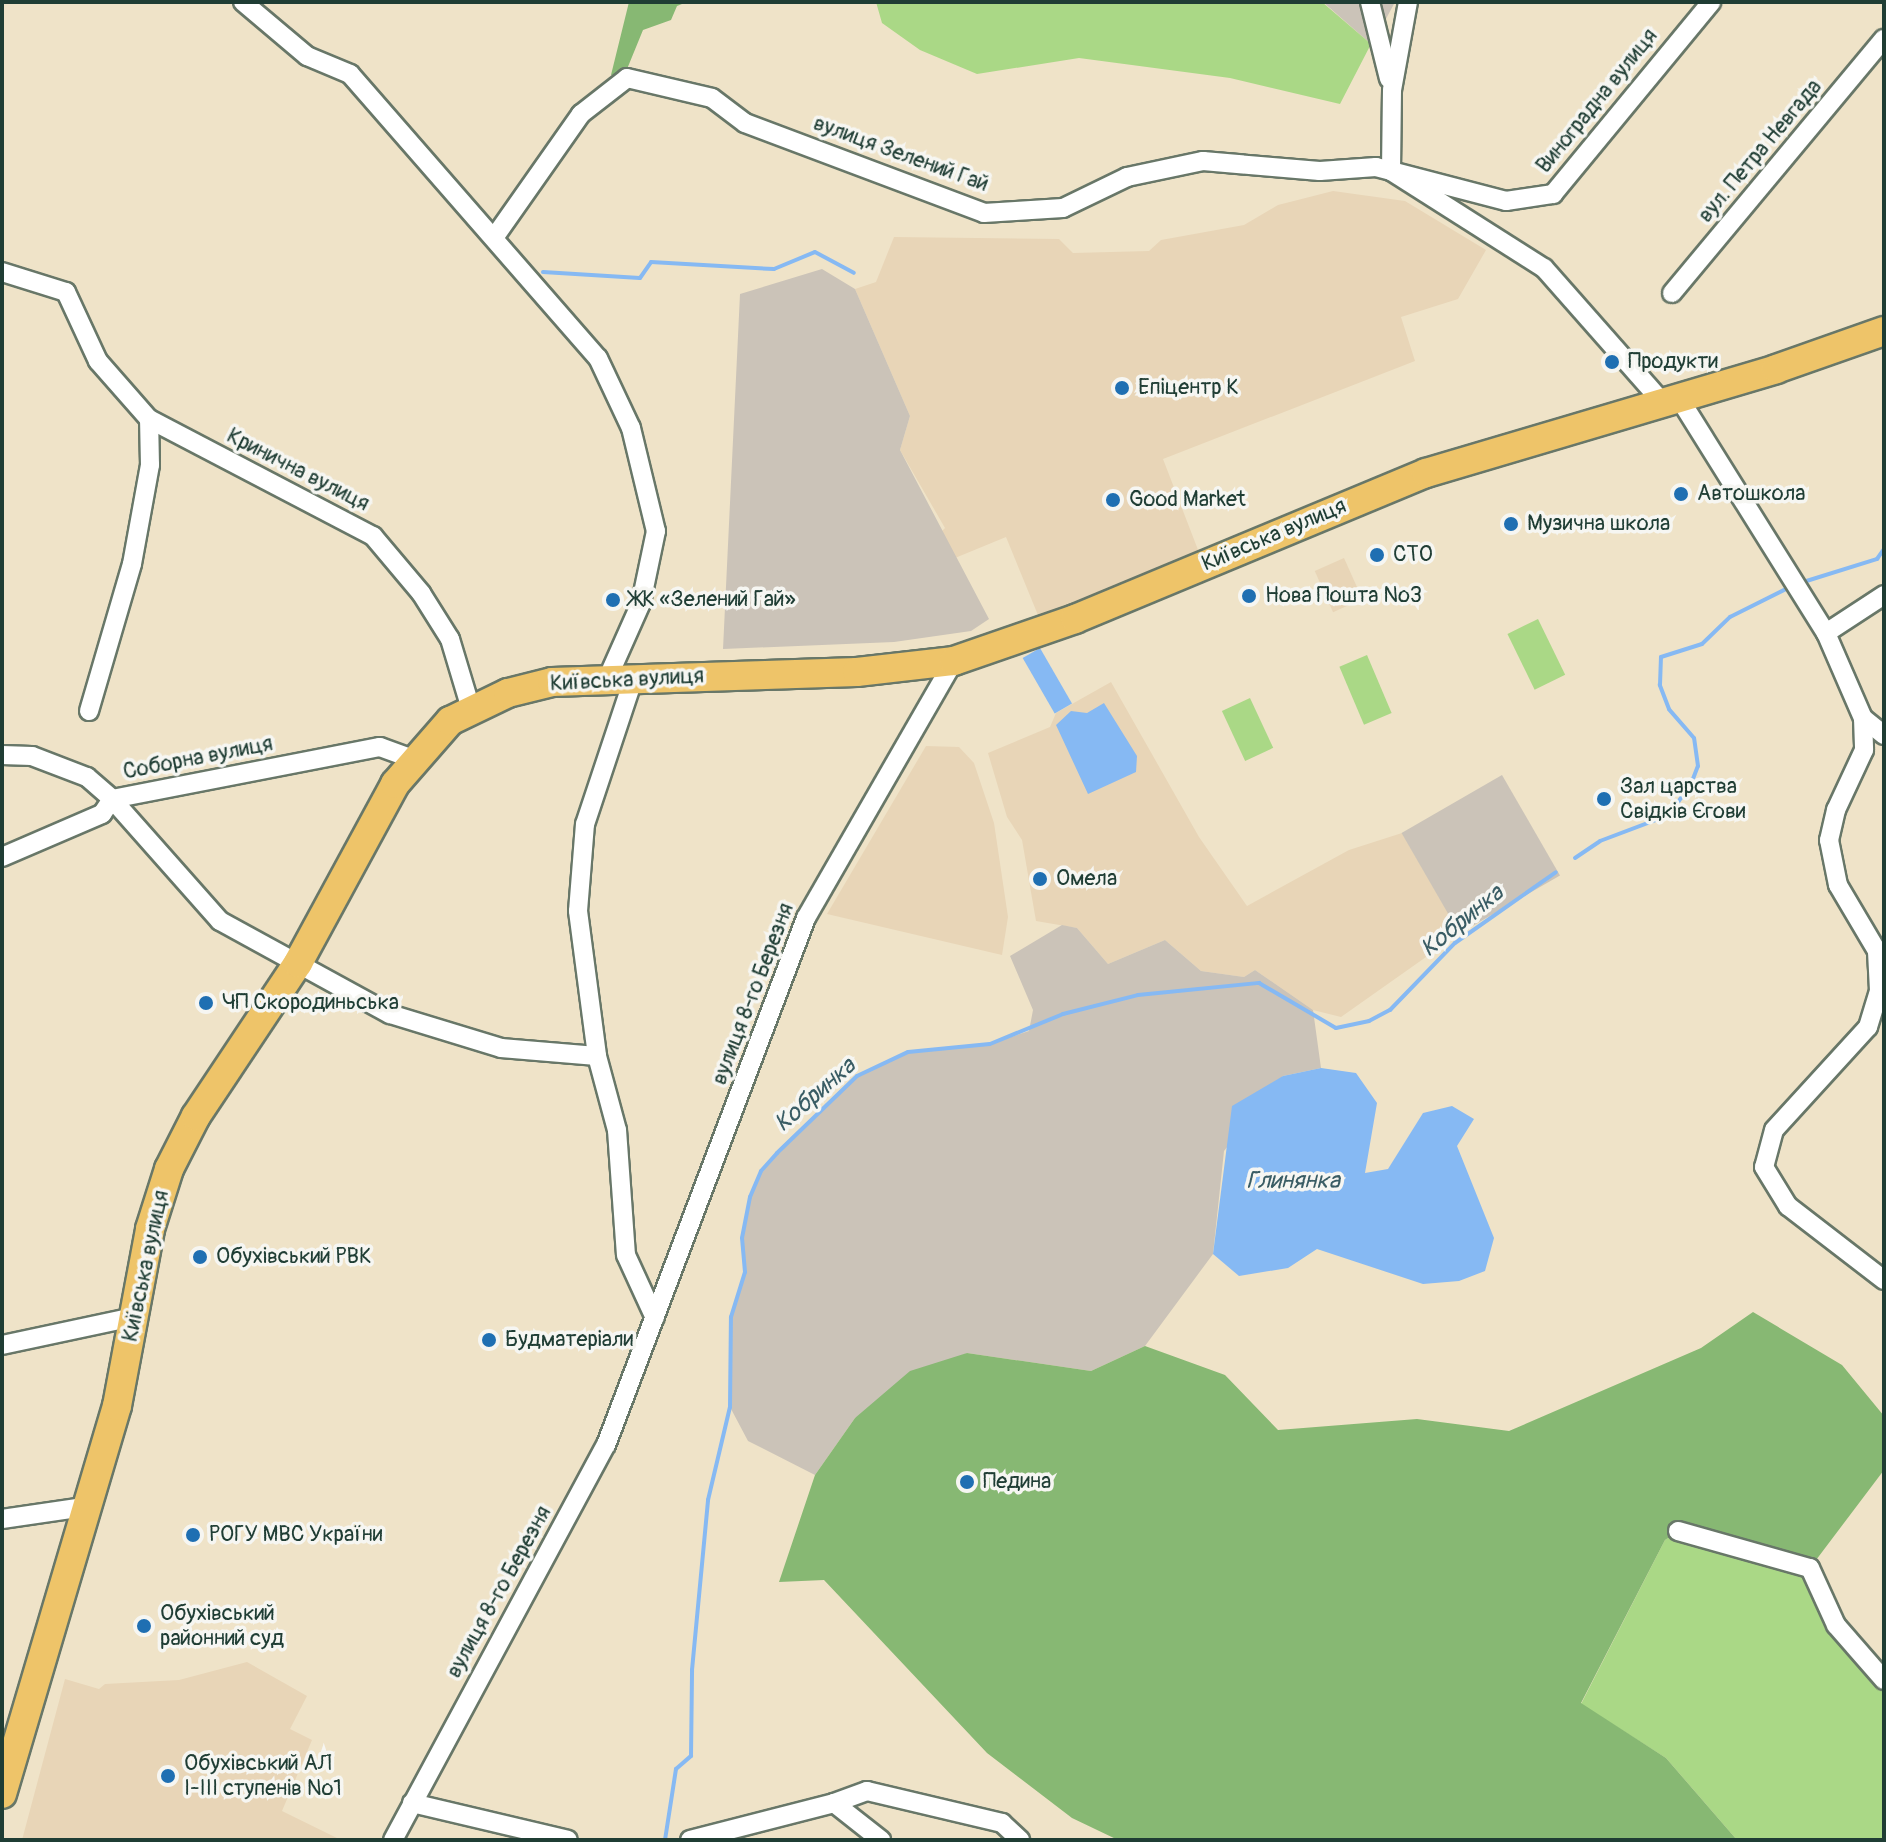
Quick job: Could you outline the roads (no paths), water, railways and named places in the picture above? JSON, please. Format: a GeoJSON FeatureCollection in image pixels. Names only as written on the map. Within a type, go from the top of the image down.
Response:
{"type":"FeatureCollection","features":[{"type":"Feature","properties":{"kind":"main road","name":"Київська вулиця"},"geometry":{"type":"LineString","coordinates":[[2,1794],[84,1507],[117,1406],[150,1229],[169,1169],[196,1116],[298,963],[413,759],[450,721],[471,709],[552,682],[621,677],[857,672],[954,661],[1075,619],[1426,473],[1671,401],[1884,331]]}},
{"type":"Feature","properties":{"kind":"street"},"geometry":{"type":"LineString","coordinates":[[243,2],[307,56],[350,74],[496,235],[598,358],[631,428],[656,531],[585,824],[578,911],[597,1056],[617,1130],[626,1255],[655,1318]]}},
{"type":"Feature","properties":{"kind":"street"},"geometry":{"type":"LineString","coordinates":[[1370,2],[1392,90]]}},
{"type":"Feature","properties":{"kind":"street"},"geometry":{"type":"LineString","coordinates":[[1391,171],[1392,90],[1408,2]]}},
{"type":"Feature","properties":{"kind":"street","name":"Виноградна вулиця"},"geometry":{"type":"LineString","coordinates":[[1391,171],[1506,201],[1553,194],[1711,2]]}},
{"type":"Feature","properties":{"kind":"street","name":"вул. Петра Невгада"},"geometry":{"type":"LineString","coordinates":[[1672,293],[1884,39]]}},
{"type":"Feature","properties":{"kind":"street","name":"вулиця Зелений Гай"},"geometry":{"type":"LineString","coordinates":[[496,235],[581,114],[627,78],[712,98],[745,123],[984,213],[1063,208],[1127,177],[1203,161],[1391,171],[1544,268],[1671,401],[1826,633],[1863,718]]}},
{"type":"Feature","properties":{"kind":"street","name":"Кринична вулиця"},"geometry":{"type":"LineString","coordinates":[[2,272],[66,292],[98,361],[149,419],[373,536],[421,593],[450,639],[471,709]]}},
{"type":"Feature","properties":{"kind":"street"},"geometry":{"type":"LineString","coordinates":[[89,711],[132,564],[150,465],[149,419]]}},
{"type":"Feature","properties":{"kind":"street"},"geometry":{"type":"LineString","coordinates":[[1826,633],[1884,595]]}},
{"type":"Feature","properties":{"kind":"street","name":"вулиця 8-го Березня"},"geometry":{"type":"LineString","coordinates":[[393,1840],[606,1445],[806,918],[954,661]]}},
{"type":"Feature","properties":{"kind":"street"},"geometry":{"type":"LineString","coordinates":[[1863,718],[1884,735]]}},
{"type":"Feature","properties":{"kind":"street"},"geometry":{"type":"LineString","coordinates":[[1863,718],[1864,750],[1836,810],[1829,840],[1838,885],[1877,951],[1879,991],[1868,1027],[1774,1130],[1764,1167],[1788,1206],[1884,1280]]}},
{"type":"Feature","properties":{"kind":"street","name":"Соборна вулиця"},"geometry":{"type":"LineString","coordinates":[[2,755],[32,756],[87,777],[112,799],[380,747],[413,759]]}},
{"type":"Feature","properties":{"kind":"street"},"geometry":{"type":"LineString","coordinates":[[2,857],[102,814],[112,799],[220,921],[390,1014],[501,1048],[597,1056]]}},
{"type":"Feature","properties":{"kind":"street"},"geometry":{"type":"LineString","coordinates":[[2,1345],[134,1317]]}},
{"type":"Feature","properties":{"kind":"street"},"geometry":{"type":"LineString","coordinates":[[2,1519],[84,1507]]}},
{"type":"Feature","properties":{"kind":"street"},"geometry":{"type":"LineString","coordinates":[[1678,1531],[1810,1568],[1836,1625],[1884,1680]]}},
{"type":"Feature","properties":{"kind":"street"},"geometry":{"type":"LineString","coordinates":[[690,1840],[834,1803],[867,1791],[1002,1823],[1020,1840]]}},
{"type":"Feature","properties":{"kind":"street"},"geometry":{"type":"LineString","coordinates":[[412,1803],[568,1840]]}},
{"type":"Feature","properties":{"kind":"street"},"geometry":{"type":"LineString","coordinates":[[834,1803],[881,1840]]}},
{"type":"Feature","properties":{"kind":"water"},"geometry":{"type":"Polygon","coordinates":[[[1040,648],[1072,703],[1055,713],[1023,658],[1040,648]]]}},
{"type":"Feature","properties":{"kind":"water"},"geometry":{"type":"Polygon","coordinates":[[[1104,703],[1137,756],[1136,772],[1088,794],[1056,725],[1071,711],[1087,713],[1104,703]]]}},
{"type":"Feature","properties":{"kind":"water","name":"Глинянка"},"geometry":{"type":"Polygon","coordinates":[[[1321,1068],[1356,1073],[1377,1103],[1365,1173],[1388,1169],[1423,1113],[1452,1106],[1474,1119],[1457,1146],[1494,1238],[1485,1271],[1459,1281],[1423,1284],[1317,1249],[1288,1268],[1239,1276],[1213,1254],[1232,1106],[1283,1076],[1321,1068]]]}},
{"type":"Feature","properties":{"kind":"waterway"},"geometry":{"type":"LineString","coordinates":[[543,272],[640,278],[651,262],[774,269],[815,252],[854,273]]}},
{"type":"Feature","properties":{"kind":"waterway","name":"Кобринка"},"geometry":{"type":"LineString","coordinates":[[1800,583],[1877,559],[1884,549]]}},
{"type":"Feature","properties":{"kind":"waterway","name":"Кобринка"},"geometry":{"type":"LineString","coordinates":[[1575,858],[1600,841],[1669,815],[1691,784],[1698,766],[1694,738],[1669,709],[1660,685],[1661,657],[1702,644],[1730,617],[1792,586]]}},
{"type":"Feature","properties":{"kind":"waterway","name":"Кобринка"},"geometry":{"type":"LineString","coordinates":[[665,1840],[676,1769],[691,1756],[692,1670],[708,1500],[730,1407],[731,1317],[745,1272],[742,1238],[750,1197],[761,1171],[777,1153],[857,1076],[908,1052],[990,1044],[1063,1014],[1138,995],[1259,983],[1336,1028],[1369,1021],[1390,1010],[1455,943],[1556,872]]}},
{"type":"Feature","properties":{"kind":"place","name":"Продукти"},"geometry":{"type":"Point","coordinates":[1612,362]}},
{"type":"Feature","properties":{"kind":"place","name":"Епіцентр К"},"geometry":{"type":"Point","coordinates":[1122,388]}},
{"type":"Feature","properties":{"kind":"place","name":"Автошкола"},"geometry":{"type":"Point","coordinates":[1681,494]}},
{"type":"Feature","properties":{"kind":"place","name":"Good Market"},"geometry":{"type":"Point","coordinates":[1113,500]}},
{"type":"Feature","properties":{"kind":"place","name":"Музична школа"},"geometry":{"type":"Point","coordinates":[1511,524]}},
{"type":"Feature","properties":{"kind":"place","name":"СТО"},"geometry":{"type":"Point","coordinates":[1377,555]}},
{"type":"Feature","properties":{"kind":"place","name":"Нова Пошта №3"},"geometry":{"type":"Point","coordinates":[1249,596]}},
{"type":"Feature","properties":{"kind":"place","name":"ЖК «Зелений Гай»"},"geometry":{"type":"Point","coordinates":[613,600]}},
{"type":"Feature","properties":{"kind":"place","name":"Зал царства Свідків Єгови"},"geometry":{"type":"Point","coordinates":[1604,799]}},
{"type":"Feature","properties":{"kind":"place","name":"Омела"},"geometry":{"type":"Point","coordinates":[1040,879]}},
{"type":"Feature","properties":{"kind":"place","name":"ЧП Скородиньська"},"geometry":{"type":"Point","coordinates":[206,1003]}},
{"type":"Feature","properties":{"kind":"place","name":"Обухівський РВК"},"geometry":{"type":"Point","coordinates":[200,1257]}},
{"type":"Feature","properties":{"kind":"place","name":"Будматеріали"},"geometry":{"type":"Point","coordinates":[489,1340]}},
{"type":"Feature","properties":{"kind":"place","name":"Педина"},"geometry":{"type":"Point","coordinates":[967,1482]}},
{"type":"Feature","properties":{"kind":"place","name":"РОГУ МВС України"},"geometry":{"type":"Point","coordinates":[193,1535]}},
{"type":"Feature","properties":{"kind":"place","name":"Обухівський районний суд"},"geometry":{"type":"Point","coordinates":[144,1626]}},
{"type":"Feature","properties":{"kind":"place","name":"Обухівський АЛ І-ІІІ ступенів №1"},"geometry":{"type":"Point","coordinates":[168,1776]}}]}
